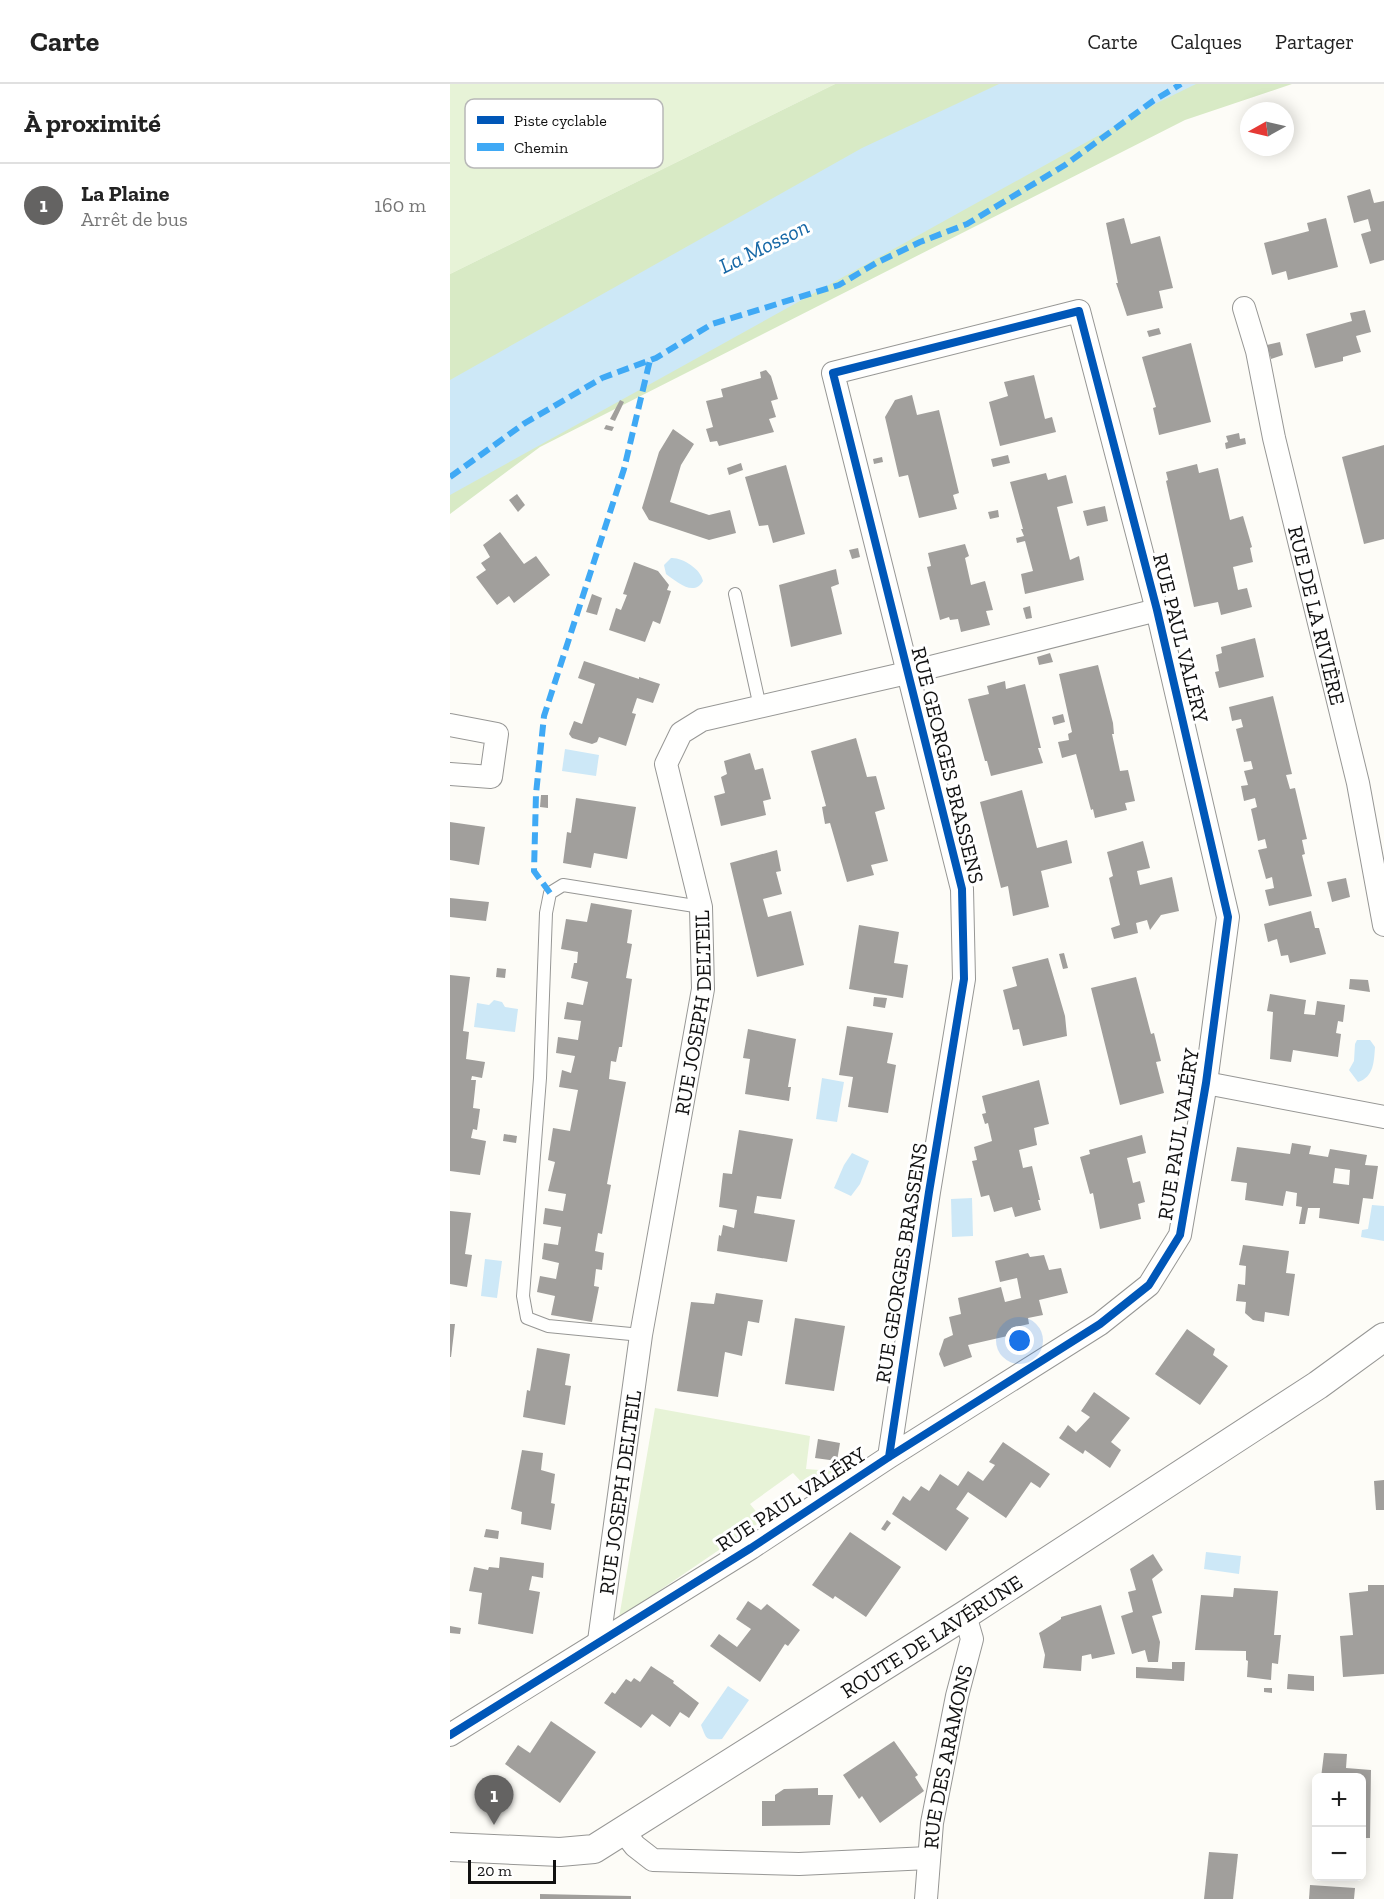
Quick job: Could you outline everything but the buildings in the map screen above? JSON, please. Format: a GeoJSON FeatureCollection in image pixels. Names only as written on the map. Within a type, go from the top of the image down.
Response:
{"type":"FeatureCollection","features":[{"type":"Feature","properties":{"kind":"street","name":"RUE DE LA RIVIÈRE"},"geometry":{"type":"LineString","coordinates":[[1244,308],[1257,351],[1274,438],[1358,783],[1384,925]]}},
{"type":"Feature","properties":{"kind":"street","name":"RUE PAUL VALÉRY"},"geometry":{"type":"LineString","coordinates":[[450,1735],[751,1548],[1100,1324],[1149,1285],[1180,1235],[1206,1083],[1228,916],[1157,610],[1079,311]]}},
{"type":"Feature","properties":{"kind":"street","name":"RUE GEORGES BRASSENS"},"geometry":{"type":"LineString","coordinates":[[890,1457],[929,1192],[964,979],[962,889],[833,373],[1079,311]]}},
{"type":"Feature","properties":{"kind":"street","name":"RUE JOSEPH DELTEIL"},"geometry":{"type":"LineString","coordinates":[[599,1641],[641,1335],[703,989],[701,908],[666,764],[681,733],[702,720],[907,673],[1157,610]]}},
{"type":"Feature","properties":{"kind":"street"},"geometry":{"type":"LineString","coordinates":[[450,725],[497,734],[491,777],[450,774]]}},
{"type":"Feature","properties":{"kind":"street"},"geometry":{"type":"LineString","coordinates":[[1206,1083],[1384,1118]]}},
{"type":"Feature","properties":{"kind":"street","name":"ROUTE DE LAVÉRUNE"},"geometry":{"type":"LineString","coordinates":[[450,1847],[560,1852],[594,1849],[965,1615],[1318,1385],[1384,1337]]}},
{"type":"Feature","properties":{"kind":"street","name":"RUE DES ARAMONS"},"geometry":{"type":"LineString","coordinates":[[926,1899],[932,1823],[957,1696],[972,1639],[965,1615]]}},
{"type":"Feature","properties":{"kind":"street"},"geometry":{"type":"LineString","coordinates":[[624,1832],[635,1846],[654,1860],[799,1864],[929,1858]]}},
{"type":"Feature","properties":{"kind":"lane"},"geometry":{"type":"LineString","coordinates":[[735,594],[760,707]]}},
{"type":"Feature","properties":{"kind":"lane"},"geometry":{"type":"LineString","coordinates":[[641,1335],[548,1326],[527,1318],[524,1296],[540,1077],[546,913],[550,893],[563,885],[701,908]]}},
{"type":"Feature","properties":{"kind":"green space"},"geometry":{"type":"Polygon","coordinates":[[[450,84],[835,84],[450,274],[450,84]]]}},
{"type":"Feature","properties":{"kind":"green space"},"geometry":{"type":"Polygon","coordinates":[[[835,84],[1292,84],[1185,120],[540,447],[450,514],[450,274],[835,84]]]}},
{"type":"Feature","properties":{"kind":"green space"},"geometry":{"type":"Polygon","coordinates":[[[655,1408],[810,1436],[806,1469],[833,1471],[809,1490],[793,1473],[750,1504],[763,1520],[619,1618],[655,1408]]]}},
{"type":"Feature","properties":{"kind":"water","name":"La Mosson"},"geometry":{"type":"Polygon","coordinates":[[[999,84],[1196,84],[1157,103],[450,495],[450,380],[862,148],[999,84]]]}},
{"type":"Feature","properties":{"kind":"water"},"geometry":{"type":"Polygon","coordinates":[[[671,558],[680,559],[699,572],[703,581],[699,586],[690,588],[666,574],[664,565],[671,558]]]}},
{"type":"Feature","properties":{"kind":"water"},"geometry":{"type":"Polygon","coordinates":[[[565,749],[599,755],[596,776],[562,771],[565,749]]]}},
{"type":"Feature","properties":{"kind":"water"},"geometry":{"type":"Polygon","coordinates":[[[494,1000],[502,1002],[505,1007],[518,1009],[515,1032],[474,1027],[477,1003],[489,1005],[494,1000]]]}},
{"type":"Feature","properties":{"kind":"water"},"geometry":{"type":"Polygon","coordinates":[[[1357,1040],[1370,1040],[1375,1047],[1370,1072],[1358,1082],[1349,1070],[1354,1061],[1357,1040]]]}},
{"type":"Feature","properties":{"kind":"water"},"geometry":{"type":"Polygon","coordinates":[[[822,1078],[844,1082],[837,1122],[816,1119],[822,1078]]]}},
{"type":"Feature","properties":{"kind":"water"},"geometry":{"type":"Polygon","coordinates":[[[852,1153],[869,1161],[860,1184],[851,1196],[834,1188],[852,1153]]]}},
{"type":"Feature","properties":{"kind":"water"},"geometry":{"type":"Polygon","coordinates":[[[972,1198],[973,1236],[952,1237],[951,1199],[972,1198]]]}},
{"type":"Feature","properties":{"kind":"water"},"geometry":{"type":"Polygon","coordinates":[[[1372,1205],[1384,1206],[1384,1241],[1361,1237],[1362,1230],[1368,1229],[1372,1205]]]}},
{"type":"Feature","properties":{"kind":"water"},"geometry":{"type":"Polygon","coordinates":[[[485,1259],[502,1261],[497,1298],[481,1296],[485,1259]]]}},
{"type":"Feature","properties":{"kind":"water"},"geometry":{"type":"Polygon","coordinates":[[[1206,1552],[1241,1556],[1239,1574],[1204,1569],[1206,1552]]]}},
{"type":"Feature","properties":{"kind":"water"},"geometry":{"type":"Polygon","coordinates":[[[728,1686],[749,1700],[722,1739],[709,1739],[701,1725],[728,1686]]]}},
{"type":"Feature","properties":{"kind":"marked path"},"geometry":{"type":"LineString","coordinates":[[450,477],[525,423],[602,378],[656,358],[712,324],[839,285],[876,263],[920,242],[967,224],[1065,165],[1153,101],[1181,84]]}},
{"type":"Feature","properties":{"kind":"marked path"},"geometry":{"type":"LineString","coordinates":[[550,893],[534,871],[536,794],[544,716],[624,469],[650,360]]}},
{"type":"Feature","properties":{"kind":"cycle path"},"geometry":{"type":"LineString","coordinates":[[450,1735],[751,1548],[889,1457],[1100,1324],[1149,1285],[1180,1235],[1206,1083],[1228,917],[1157,610],[1079,311],[833,373],[962,889],[964,979],[889,1457]]}},
{"type":"Feature","properties":{"kind":"place","name":"La Plaine"},"geometry":{"type":"Point","coordinates":[494,1825]}}]}
